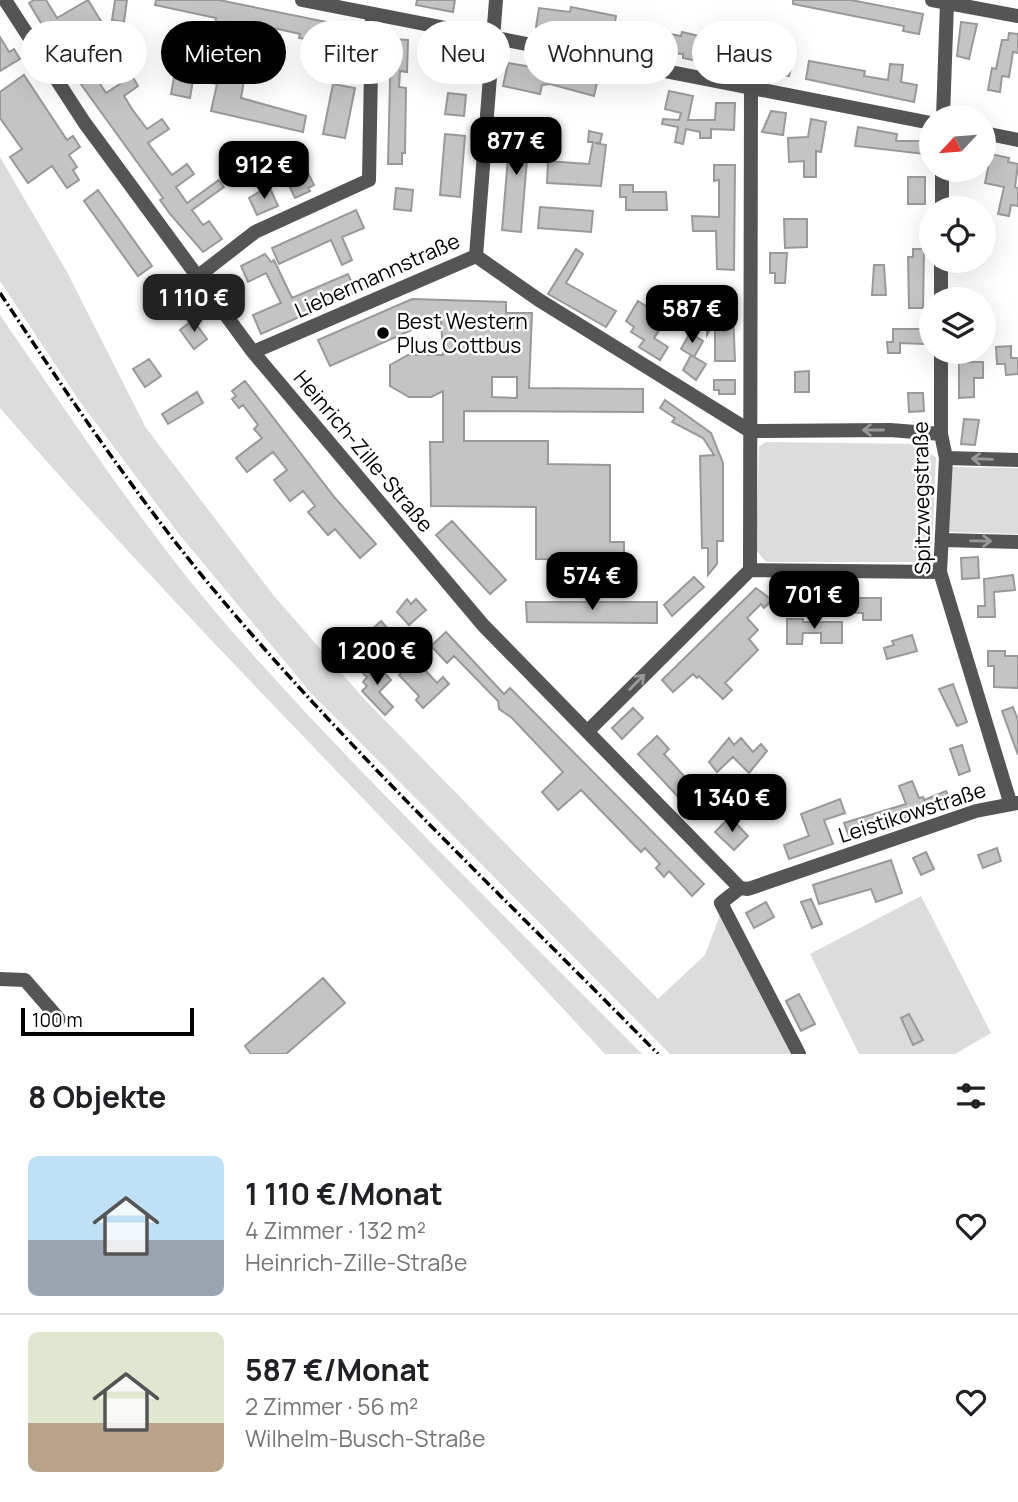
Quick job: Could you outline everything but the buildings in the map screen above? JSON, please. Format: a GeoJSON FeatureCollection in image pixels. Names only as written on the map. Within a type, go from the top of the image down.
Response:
{"type":"FeatureCollection","features":[{"type":"Feature","properties":{"kind":"street","name":"Heinrich-Zille-Straße"},"geometry":{"type":"LineString","coordinates":[[5,0],[84,122],[253,352],[484,625],[740,888]]}},
{"type":"Feature","properties":{"kind":"street"},"geometry":{"type":"LineString","coordinates":[[302,0],[417,23]]}},
{"type":"Feature","properties":{"kind":"street","name":"Liebermannstraße"},"geometry":{"type":"LineString","coordinates":[[494,21],[496,0]]}},
{"type":"Feature","properties":{"kind":"street"},"geometry":{"type":"LineString","coordinates":[[932,0],[1018,16]]}},
{"type":"Feature","properties":{"kind":"street"},"geometry":{"type":"LineString","coordinates":[[943,105],[947,3]]}},
{"type":"Feature","properties":{"kind":"street"},"geometry":{"type":"LineString","coordinates":[[197,277],[255,232],[369,180],[372,14]]}},
{"type":"Feature","properties":{"kind":"street"},"geometry":{"type":"LineString","coordinates":[[510,41],[919,120]]}},
{"type":"Feature","properties":{"kind":"street","name":"Liebermannstraße"},"geometry":{"type":"LineString","coordinates":[[253,352],[476,256],[489,84]]}},
{"type":"Feature","properties":{"kind":"street"},"geometry":{"type":"LineString","coordinates":[[589,730],[750,570],[751,88]]}},
{"type":"Feature","properties":{"kind":"street"},"geometry":{"type":"LineString","coordinates":[[996,135],[1018,140]]}},
{"type":"Feature","properties":{"kind":"street"},"geometry":{"type":"LineString","coordinates":[[476,256],[539,300],[750,431],[890,430],[941,434]]}},
{"type":"Feature","properties":{"kind":"street","name":"Spitzwegstraße"},"geometry":{"type":"LineString","coordinates":[[941,364],[941,434],[946,458],[940,572],[1014,803]]}},
{"type":"Feature","properties":{"kind":"street"},"geometry":{"type":"LineString","coordinates":[[946,458],[1018,460]]}},
{"type":"Feature","properties":{"kind":"street"},"geometry":{"type":"LineString","coordinates":[[943,540],[1018,542]]}},
{"type":"Feature","properties":{"kind":"street"},"geometry":{"type":"LineString","coordinates":[[750,570],[940,572]]}},
{"type":"Feature","properties":{"kind":"street","name":"Leistikowstraße"},"geometry":{"type":"LineString","coordinates":[[740,888],[748,889],[1014,803]]}},
{"type":"Feature","properties":{"kind":"street"},"geometry":{"type":"LineString","coordinates":[[740,888],[721,903],[799,1054]]}},
{"type":"Feature","properties":{"kind":"street"},"geometry":{"type":"LineString","coordinates":[[0,979],[24,981],[59,1019]]}},
{"type":"Feature","properties":{"kind":"shaded area"},"geometry":{"type":"Polygon","coordinates":[[[0,157],[67,272],[146,428],[274,596],[365,700],[658,999],[705,955],[720,915],[791,1054],[670,1054],[311,693],[179,534],[78,399],[0,281],[0,157]]]}},
{"type":"Feature","properties":{"kind":"shaded area"},"geometry":{"type":"Polygon","coordinates":[[[0,315],[148,527],[212,608],[392,802],[642,1054],[605,1054],[148,572],[0,408],[0,315]]]}},
{"type":"Feature","properties":{"kind":"shaded area"},"geometry":{"type":"Polygon","coordinates":[[[766,442],[920,444],[936,458],[932,551],[917,562],[766,562],[756,550],[759,446],[766,442]]]}},
{"type":"Feature","properties":{"kind":"shaded area"},"geometry":{"type":"Polygon","coordinates":[[[948,467],[1018,468],[1018,534],[949,532],[948,467]]]}},
{"type":"Feature","properties":{"kind":"shaded area"},"geometry":{"type":"Polygon","coordinates":[[[921,896],[991,1033],[955,1054],[859,1054],[810,954],[921,896]]]}},
{"type":"Feature","properties":{"kind":"railway"},"geometry":{"type":"LineString","coordinates":[[0,293],[129,481],[184,553],[265,650],[374,768],[658,1054]]}},
{"type":"Feature","properties":{"kind":"place","name":"Best Western Plus Cottbus"},"geometry":{"type":"Point","coordinates":[383,333]}}]}
